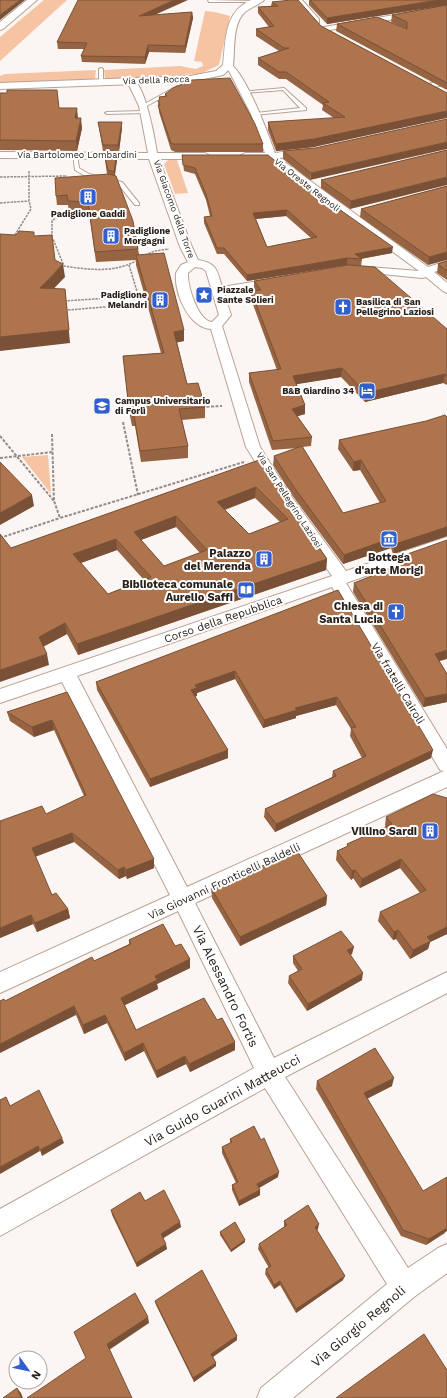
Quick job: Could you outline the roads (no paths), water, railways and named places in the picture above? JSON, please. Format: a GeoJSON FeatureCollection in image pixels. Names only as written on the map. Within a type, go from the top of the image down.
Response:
{"type":"FeatureCollection","features":[{"type":"Feature","properties":{"kind":"main road"},"geometry":{"type":"LineString","coordinates":[[2,22],[32,0]]}},
{"type":"Feature","properties":{"kind":"main road"},"geometry":{"type":"LineString","coordinates":[[228,66],[234,17],[241,8],[256,1]]}},
{"type":"Feature","properties":{"kind":"main road","name":"Via della Rocca"},"geometry":{"type":"LineString","coordinates":[[0,86],[190,79],[219,72],[228,66]]}},
{"type":"Feature","properties":{"kind":"street"},"geometry":{"type":"LineString","coordinates":[[298,0],[324,29],[338,37]]}},
{"type":"Feature","properties":{"kind":"street"},"geometry":{"type":"LineString","coordinates":[[324,29],[447,8]]}},
{"type":"Feature","properties":{"kind":"street"},"geometry":{"type":"LineString","coordinates":[[378,20],[390,26]]}},
{"type":"Feature","properties":{"kind":"street","name":"Via Oreste Regnoli"},"geometry":{"type":"LineString","coordinates":[[228,66],[233,70],[237,86],[256,114],[270,156],[347,215],[426,271],[447,289]]}},
{"type":"Feature","properties":{"kind":"street","name":"Via Giacomo della Torre"},"geometry":{"type":"LineString","coordinates":[[130,81],[143,109],[153,155],[186,247],[194,264]]}},
{"type":"Feature","properties":{"kind":"street"},"geometry":{"type":"LineString","coordinates":[[440,92],[424,84],[447,81]]}},
{"type":"Feature","properties":{"kind":"street"},"geometry":{"type":"LineString","coordinates":[[231,156],[270,156],[314,151]]}},
{"type":"Feature","properties":{"kind":"street","name":"Via Bartolomeo Lombardini"},"geometry":{"type":"LineString","coordinates":[[0,155],[216,156]]}},
{"type":"Feature","properties":{"kind":"street"},"geometry":{"type":"LineString","coordinates":[[308,186],[323,182]]}},
{"type":"Feature","properties":{"kind":"street"},"geometry":{"type":"LineString","coordinates":[[347,215],[362,211]]}},
{"type":"Feature","properties":{"kind":"street"},"geometry":{"type":"LineString","coordinates":[[194,264],[206,265],[210,270],[225,315],[221,322],[216,325],[207,325],[198,320],[187,296],[182,273],[184,269],[194,264]]}},
{"type":"Feature","properties":{"kind":"street"},"geometry":{"type":"LineString","coordinates":[[347,269],[422,275],[426,271],[447,264]]}},
{"type":"Feature","properties":{"kind":"street"},"geometry":{"type":"LineString","coordinates":[[217,291],[286,279]]}},
{"type":"Feature","properties":{"kind":"street","name":"Via San Pellegrino Laziosi"},"geometry":{"type":"LineString","coordinates":[[216,325],[254,446],[285,498],[339,579]]}},
{"type":"Feature","properties":{"kind":"street","name":"Corso della Repubblica"},"geometry":{"type":"LineString","coordinates":[[0,696],[447,542]]}},
{"type":"Feature","properties":{"kind":"street","name":"Via fratelli Cairoli"},"geometry":{"type":"LineString","coordinates":[[339,579],[447,765]]}},
{"type":"Feature","properties":{"kind":"street","name":"Via Alessandro Fortis"},"geometry":{"type":"LineString","coordinates":[[66,673],[183,900],[269,1073],[404,1287]]}},
{"type":"Feature","properties":{"kind":"street","name":"Via Giovanni Fronticelli Baldelli"},"geometry":{"type":"LineString","coordinates":[[0,983],[447,778]]}},
{"type":"Feature","properties":{"kind":"street","name":"Via Guido Guarini Matteucci"},"geometry":{"type":"LineString","coordinates":[[0,1223],[269,1073],[447,982]]}},
{"type":"Feature","properties":{"kind":"street","name":"Via Giorgio Regnoli"},"geometry":{"type":"LineString","coordinates":[[277,1396],[404,1287],[447,1257]]}},
{"type":"Feature","properties":{"kind":"lane"},"geometry":{"type":"LineString","coordinates":[[209,1],[256,1]]}},
{"type":"Feature","properties":{"kind":"lane"},"geometry":{"type":"LineString","coordinates":[[101,69],[101,82]]}},
{"type":"Feature","properties":{"kind":"lane"},"geometry":{"type":"LineString","coordinates":[[107,113],[143,109],[178,88],[219,79]]}},
{"type":"Feature","properties":{"kind":"lane"},"geometry":{"type":"LineString","coordinates":[[237,86],[284,89],[304,109],[256,114]]}},
{"type":"Feature","properties":{"kind":"lane"},"geometry":{"type":"LineString","coordinates":[[75,155],[77,169],[102,180],[120,183],[137,204]]}},
{"type":"Feature","properties":{"kind":"place","name":"Padiglione Gaddi"},"geometry":{"type":"Point","coordinates":[88,197]}},
{"type":"Feature","properties":{"kind":"place","name":"Padiglione Morgagni"},"geometry":{"type":"Point","coordinates":[111,236]}},
{"type":"Feature","properties":{"kind":"place","name":"Piazzale Sante Solieri"},"geometry":{"type":"Point","coordinates":[204,295]}},
{"type":"Feature","properties":{"kind":"place","name":"Padiglione Melandri"},"geometry":{"type":"Point","coordinates":[160,300]}},
{"type":"Feature","properties":{"kind":"place","name":"Basilica di San Pellegrino Laziosi"},"geometry":{"type":"Point","coordinates":[343,307]}},
{"type":"Feature","properties":{"kind":"place","name":"B&B Giardino 34"},"geometry":{"type":"Point","coordinates":[367,391]}},
{"type":"Feature","properties":{"kind":"place","name":"Campus Universitario di Forlì"},"geometry":{"type":"Point","coordinates":[102,406]}},
{"type":"Feature","properties":{"kind":"place","name":"Bottega d'arte Morigi"},"geometry":{"type":"Point","coordinates":[389,539]}},
{"type":"Feature","properties":{"kind":"place","name":"Palazzo del Merenda"},"geometry":{"type":"Point","coordinates":[264,559]}},
{"type":"Feature","properties":{"kind":"place","name":"Biblioteca comunale Aurelio Saffi"},"geometry":{"type":"Point","coordinates":[246,590]}},
{"type":"Feature","properties":{"kind":"place","name":"Chiesa di Santa Lucia"},"geometry":{"type":"Point","coordinates":[396,612]}},
{"type":"Feature","properties":{"kind":"place","name":"Villino Sardi"},"geometry":{"type":"Point","coordinates":[430,831]}}]}
